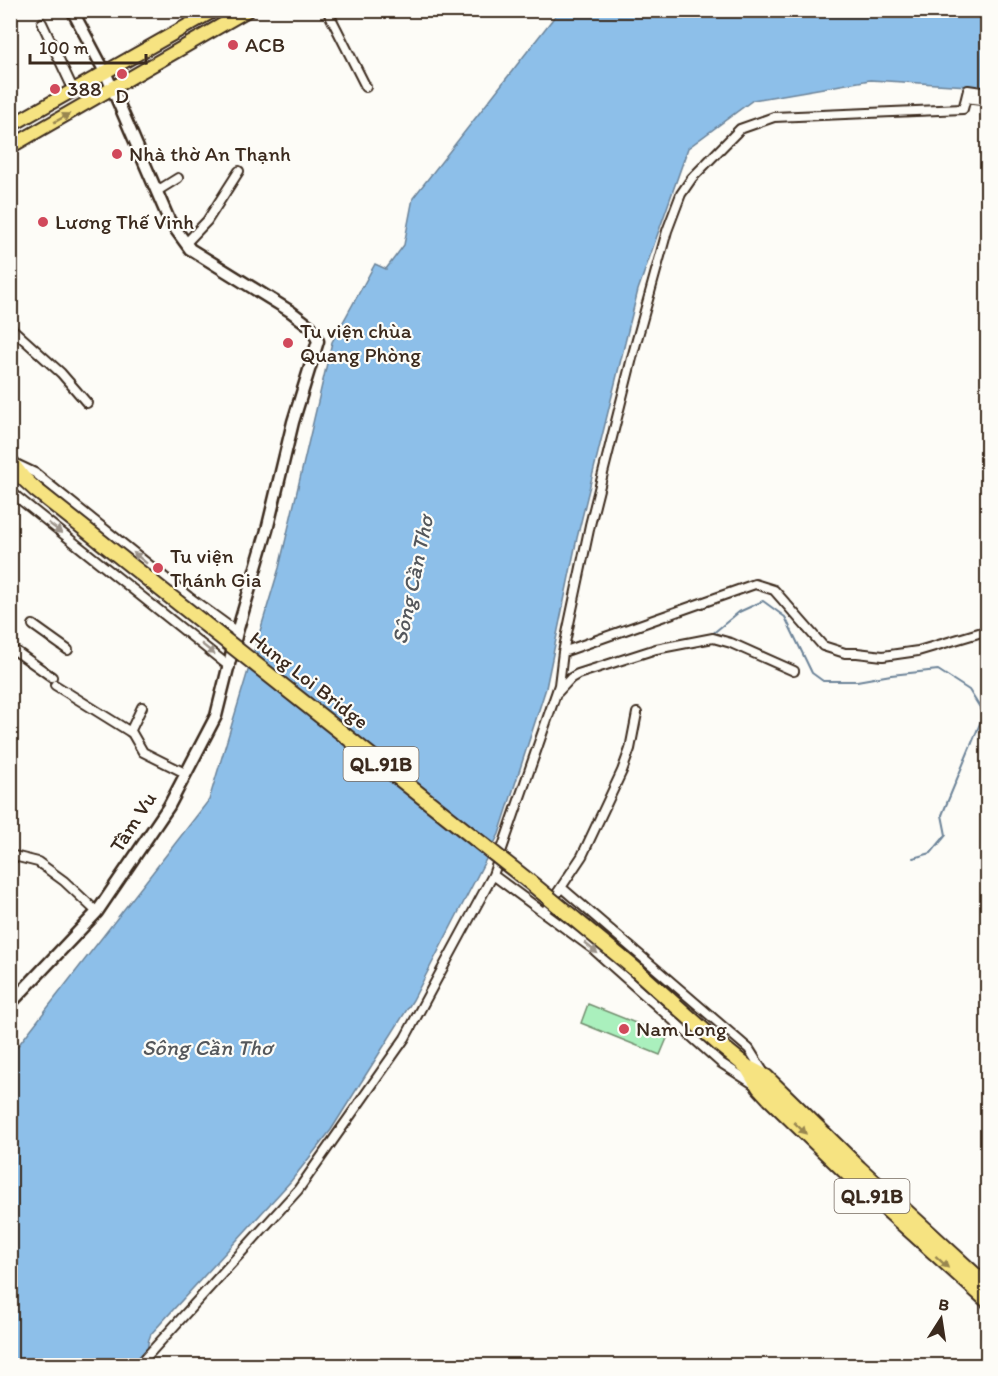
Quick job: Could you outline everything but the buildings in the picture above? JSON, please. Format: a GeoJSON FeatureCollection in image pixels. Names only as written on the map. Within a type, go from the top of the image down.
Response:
{"type":"FeatureCollection","features":[{"type":"Feature","properties":{"kind":"highway","name":"QL.91B"},"geometry":{"type":"LineString","coordinates":[[11,461],[17,477]]}},
{"type":"Feature","properties":{"kind":"highway","name":"Hung Loi Bridge"},"geometry":{"type":"LineString","coordinates":[[17,477],[36,489],[540,890],[635,969],[762,1082]]}},
{"type":"Feature","properties":{"kind":"highway","name":"QL.91B"},"geometry":{"type":"LineString","coordinates":[[762,1082],[987,1301]]}},
{"type":"Feature","properties":{"kind":"highway","name":"QL.91B"},"geometry":{"type":"LineString","coordinates":[[855,1172],[987,1287]]}},
{"type":"Feature","properties":{"kind":"main road"},"geometry":{"type":"LineString","coordinates":[[10,126],[106,74],[215,10]]}},
{"type":"Feature","properties":{"kind":"main road"},"geometry":{"type":"LineString","coordinates":[[10,147],[248,10]]}},
{"type":"Feature","properties":{"kind":"street"},"geometry":{"type":"LineString","coordinates":[[72,10],[114,89],[169,219],[186,243],[207,221],[239,171]]}},
{"type":"Feature","properties":{"kind":"street"},"geometry":{"type":"LineString","coordinates":[[327,10],[366,87]]}},
{"type":"Feature","properties":{"kind":"street"},"geometry":{"type":"LineString","coordinates":[[42,23],[74,92]]}},
{"type":"Feature","properties":{"kind":"street"},"geometry":{"type":"LineString","coordinates":[[138,1365],[305,1180],[405,1038],[493,875],[559,685],[590,525],[633,354],[667,231],[681,194],[692,178],[740,129],[753,123],[774,117],[963,109],[968,90],[987,93]]}},
{"type":"Feature","properties":{"kind":"street"},"geometry":{"type":"LineString","coordinates":[[966,98],[987,101]]}},
{"type":"Feature","properties":{"kind":"street"},"geometry":{"type":"LineString","coordinates":[[157,191],[178,178]]}},
{"type":"Feature","properties":{"kind":"street","name":"Tầm Vu"},"geometry":{"type":"LineString","coordinates":[[10,1004],[97,912],[169,806],[216,716],[237,632],[267,530],[293,422],[318,341],[311,327],[297,315],[190,249],[186,243]]}},
{"type":"Feature","properties":{"kind":"street"},"geometry":{"type":"LineString","coordinates":[[10,327],[61,373],[87,403]]}},
{"type":"Feature","properties":{"kind":"street"},"geometry":{"type":"LineString","coordinates":[[11,461],[34,473],[189,597],[237,632]]}},
{"type":"Feature","properties":{"kind":"street"},"geometry":{"type":"LineString","coordinates":[[10,490],[230,667]]}},
{"type":"Feature","properties":{"kind":"street"},"geometry":{"type":"LineString","coordinates":[[563,655],[755,584],[774,590],[823,646],[844,653],[884,656],[918,651],[982,632]]}},
{"type":"Feature","properties":{"kind":"street"},"geometry":{"type":"LineString","coordinates":[[33,626],[68,650]]}},
{"type":"Feature","properties":{"kind":"street"},"geometry":{"type":"LineString","coordinates":[[555,696],[571,678],[578,674],[656,649],[712,638],[731,643],[794,671]]}},
{"type":"Feature","properties":{"kind":"street"},"geometry":{"type":"LineString","coordinates":[[16,652],[54,681],[130,732],[142,752],[185,773]]}},
{"type":"Feature","properties":{"kind":"street"},"geometry":{"type":"LineString","coordinates":[[130,732],[142,707]]}},
{"type":"Feature","properties":{"kind":"street"},"geometry":{"type":"LineString","coordinates":[[544,913],[582,856],[622,771],[630,748],[637,712]]}},
{"type":"Feature","properties":{"kind":"street"},"geometry":{"type":"LineString","coordinates":[[10,855],[38,862],[64,881],[97,912]]}},
{"type":"Feature","properties":{"kind":"street"},"geometry":{"type":"LineString","coordinates":[[493,875],[593,949],[721,1063],[739,1076],[762,1082]]}},
{"type":"Feature","properties":{"kind":"street"},"geometry":{"type":"LineString","coordinates":[[562,888],[749,1049],[762,1082]]}},
{"type":"Feature","properties":{"kind":"green space","name":"Nam Long"},"geometry":{"type":"Polygon","coordinates":[[[588,1004],[668,1036],[660,1055],[581,1023],[588,1004]]]}},
{"type":"Feature","properties":{"kind":"water","name":"Sông Cần Thơ"},"geometry":{"type":"Polygon","coordinates":[[[559,11],[987,11],[987,89],[870,80],[753,100],[688,148],[638,290],[577,538],[546,688],[499,834],[413,1000],[331,1130],[291,1181],[151,1334],[148,1351],[159,1365],[11,1365],[10,1056],[209,800],[279,568],[332,342],[375,264],[386,269],[404,245],[413,198],[559,11]]]}},
{"type":"Feature","properties":{"kind":"waterway"},"geometry":{"type":"LineString","coordinates":[[711,635],[739,612],[763,601],[785,617],[812,673],[823,681],[857,681],[938,670],[969,690],[984,714],[942,815],[946,835],[931,853],[913,858]]}},
{"type":"Feature","properties":{"kind":"waterway"},"geometry":{"type":"LineString","coordinates":[[676,642],[694,638]]}},
{"type":"Feature","properties":{"kind":"place","name":"ACB"},"geometry":{"type":"Point","coordinates":[233,45]}},
{"type":"Feature","properties":{"kind":"place","name":"D"},"geometry":{"type":"Point","coordinates":[122,74]}},
{"type":"Feature","properties":{"kind":"place","name":"388"},"geometry":{"type":"Point","coordinates":[55,89]}},
{"type":"Feature","properties":{"kind":"place","name":"Nhà thờ An Thạnh"},"geometry":{"type":"Point","coordinates":[117,154]}},
{"type":"Feature","properties":{"kind":"place","name":"Lương Thế Vinh"},"geometry":{"type":"Point","coordinates":[43,222]}},
{"type":"Feature","properties":{"kind":"place","name":"Tu viện chùa Quang Phòng"},"geometry":{"type":"Point","coordinates":[288,343]}},
{"type":"Feature","properties":{"kind":"place","name":"Tu viện Thánh Gia"},"geometry":{"type":"Point","coordinates":[158,568]}},
{"type":"Feature","properties":{"kind":"place","name":"Nam Long"},"geometry":{"type":"Point","coordinates":[624,1029]}}]}
